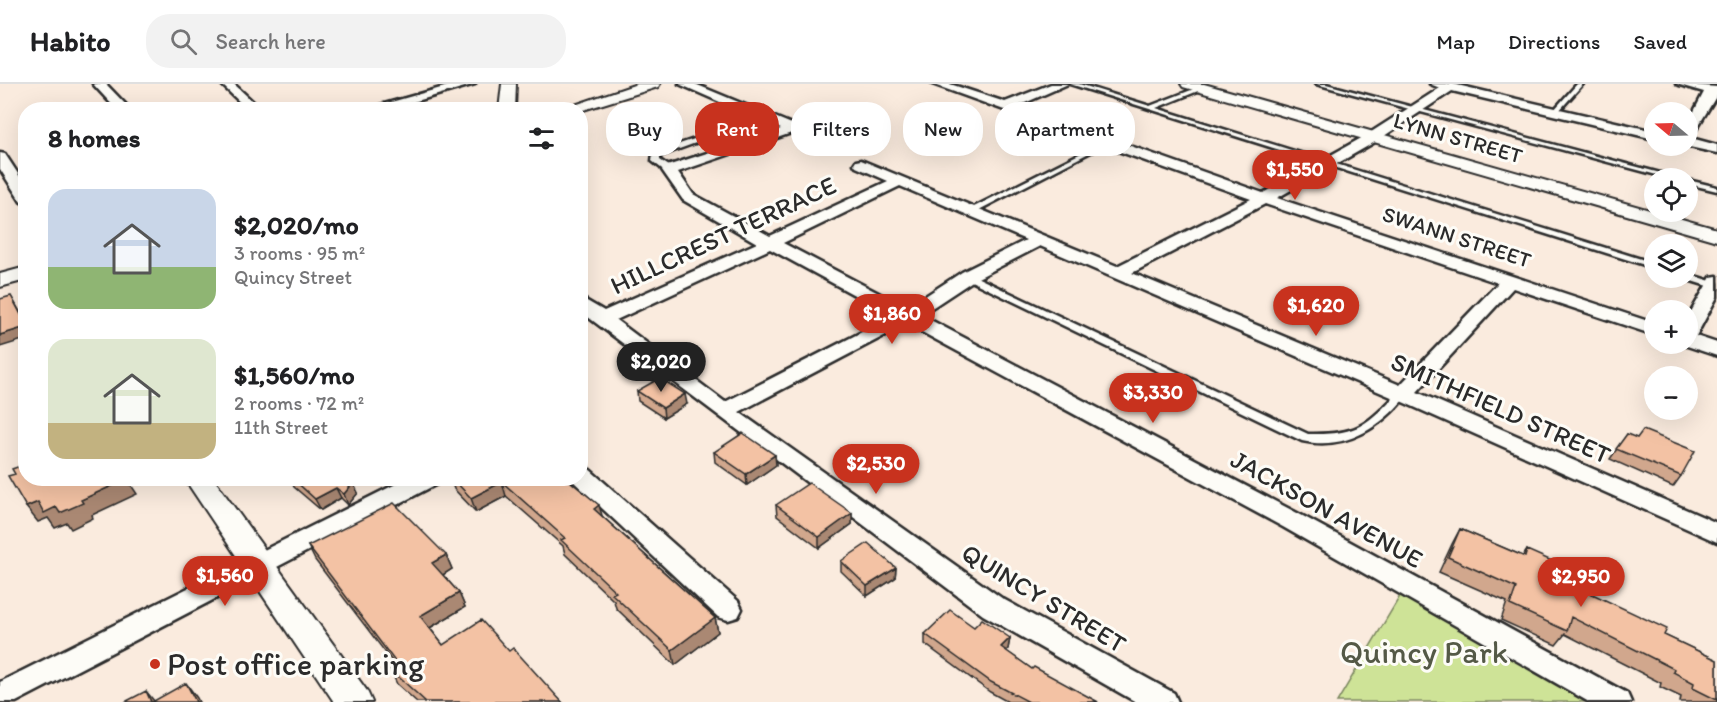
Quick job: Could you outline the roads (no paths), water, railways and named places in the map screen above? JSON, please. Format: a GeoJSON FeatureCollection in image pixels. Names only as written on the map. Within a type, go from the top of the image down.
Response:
{"type":"FeatureCollection","features":[{"type":"Feature","properties":{"kind":"street"},"geometry":{"type":"LineString","coordinates":[[99,84],[117,102]]}},
{"type":"Feature","properties":{"kind":"street"},"geometry":{"type":"LineString","coordinates":[[227,84],[247,102]]}},
{"type":"Feature","properties":{"kind":"street"},"geometry":{"type":"LineString","coordinates":[[400,102],[469,84]]}},
{"type":"Feature","properties":{"kind":"street"},"geometry":{"type":"LineString","coordinates":[[508,102],[509,84]]}},
{"type":"Feature","properties":{"kind":"street"},"geometry":{"type":"LineString","coordinates":[[588,104],[653,84]]}},
{"type":"Feature","properties":{"kind":"street"},"geometry":{"type":"LineString","coordinates":[[685,84],[728,102]]}},
{"type":"Feature","properties":{"kind":"street","name":"SWANN STREET"},"geometry":{"type":"LineString","coordinates":[[938,84],[995,102]]}},
{"type":"Feature","properties":{"kind":"street"},"geometry":{"type":"LineString","coordinates":[[1017,102],[1062,84]]}},
{"type":"Feature","properties":{"kind":"street"},"geometry":{"type":"LineString","coordinates":[[1682,84],[1714,91],[1698,118]]}},
{"type":"Feature","properties":{"kind":"street"},"geometry":{"type":"LineString","coordinates":[[1116,274],[1266,199],[1374,138],[1417,111],[1441,85],[1644,133]]}},
{"type":"Feature","properties":{"kind":"street","name":"LYNN STREET"},"geometry":{"type":"LineString","coordinates":[[1195,86],[1717,235]]}},
{"type":"Feature","properties":{"kind":"street"},"geometry":{"type":"LineString","coordinates":[[779,121],[798,127],[779,133]]}},
{"type":"Feature","properties":{"kind":"street"},"geometry":{"type":"LineString","coordinates":[[1698,144],[1717,149]]}},
{"type":"Feature","properties":{"kind":"street","name":"SWANN STREET"},"geometry":{"type":"LineString","coordinates":[[1135,151],[1266,199],[1644,326]]}},
{"type":"Feature","properties":{"kind":"street"},"geometry":{"type":"LineString","coordinates":[[669,170],[711,156]]}},
{"type":"Feature","properties":{"kind":"street"},"geometry":{"type":"LineString","coordinates":[[0,157],[18,186]]}},
{"type":"Feature","properties":{"kind":"street","name":"SMITHFIELD STREET"},"geometry":{"type":"LineString","coordinates":[[861,164],[897,182],[972,210],[1116,274],[1403,394],[1717,533]]}},
{"type":"Feature","properties":{"kind":"street","name":"JACKSON AVENUE"},"geometry":{"type":"LineString","coordinates":[[669,170],[688,197],[906,317],[1292,521],[1616,702]]}},
{"type":"Feature","properties":{"kind":"street","name":"HILLCREST TERRACE"},"geometry":{"type":"LineString","coordinates":[[603,319],[897,182]]}},
{"type":"Feature","properties":{"kind":"street"},"geometry":{"type":"LineString","coordinates":[[724,411],[906,317],[968,276],[1040,240]]}},
{"type":"Feature","properties":{"kind":"street"},"geometry":{"type":"LineString","coordinates":[[0,280],[18,275]]}},
{"type":"Feature","properties":{"kind":"street"},"geometry":{"type":"LineString","coordinates":[[1403,394],[1511,280]]}},
{"type":"Feature","properties":{"kind":"street"},"geometry":{"type":"LineString","coordinates":[[1698,316],[1716,284]]}},
{"type":"Feature","properties":{"kind":"street","name":"QUINCY STREET"},"geometry":{"type":"LineString","coordinates":[[588,308],[724,411],[993,607],[1163,702]]}},
{"type":"Feature","properties":{"kind":"street"},"geometry":{"type":"LineString","coordinates":[[1698,343],[1717,350]]}},
{"type":"Feature","properties":{"kind":"street"},"geometry":{"type":"LineString","coordinates":[[588,481],[728,609]]}},
{"type":"Feature","properties":{"kind":"street"},"geometry":{"type":"LineString","coordinates":[[204,486],[354,702]]}},
{"type":"Feature","properties":{"kind":"street"},"geometry":{"type":"LineString","coordinates":[[0,696],[413,486]]}},
{"type":"Feature","properties":{"kind":"lane"},"geometry":{"type":"LineString","coordinates":[[1073,84],[1644,263]]}},
{"type":"Feature","properties":{"kind":"lane"},"geometry":{"type":"LineString","coordinates":[[1318,84],[1644,170]]}},
{"type":"Feature","properties":{"kind":"lane"},"geometry":{"type":"LineString","coordinates":[[1555,112],[1580,84]]}},
{"type":"Feature","properties":{"kind":"lane"},"geometry":{"type":"LineString","coordinates":[[1150,108],[1195,86]]}},
{"type":"Feature","properties":{"kind":"lane"},"geometry":{"type":"LineString","coordinates":[[669,170],[656,161],[656,155],[695,141]]}},
{"type":"Feature","properties":{"kind":"lane"},"geometry":{"type":"LineString","coordinates":[[972,210],[1079,156]]}},
{"type":"Feature","properties":{"kind":"lane"},"geometry":{"type":"LineString","coordinates":[[1698,184],[1717,189]]}},
{"type":"Feature","properties":{"kind":"lane"},"geometry":{"type":"LineString","coordinates":[[968,276],[1306,438],[1339,440],[1365,430],[1403,394]]}},
{"type":"Feature","properties":{"kind":"lane"},"geometry":{"type":"LineString","coordinates":[[1698,280],[1716,284]]}},
{"type":"Feature","properties":{"kind":"place","name":"Post office parking"},"geometry":{"type":"Point","coordinates":[155,664]}},
{"type":"Feature","properties":{"kind":"park label","name":"Quincy Park"},"geometry":{"type":"Point","coordinates":[1424,652]}}]}
